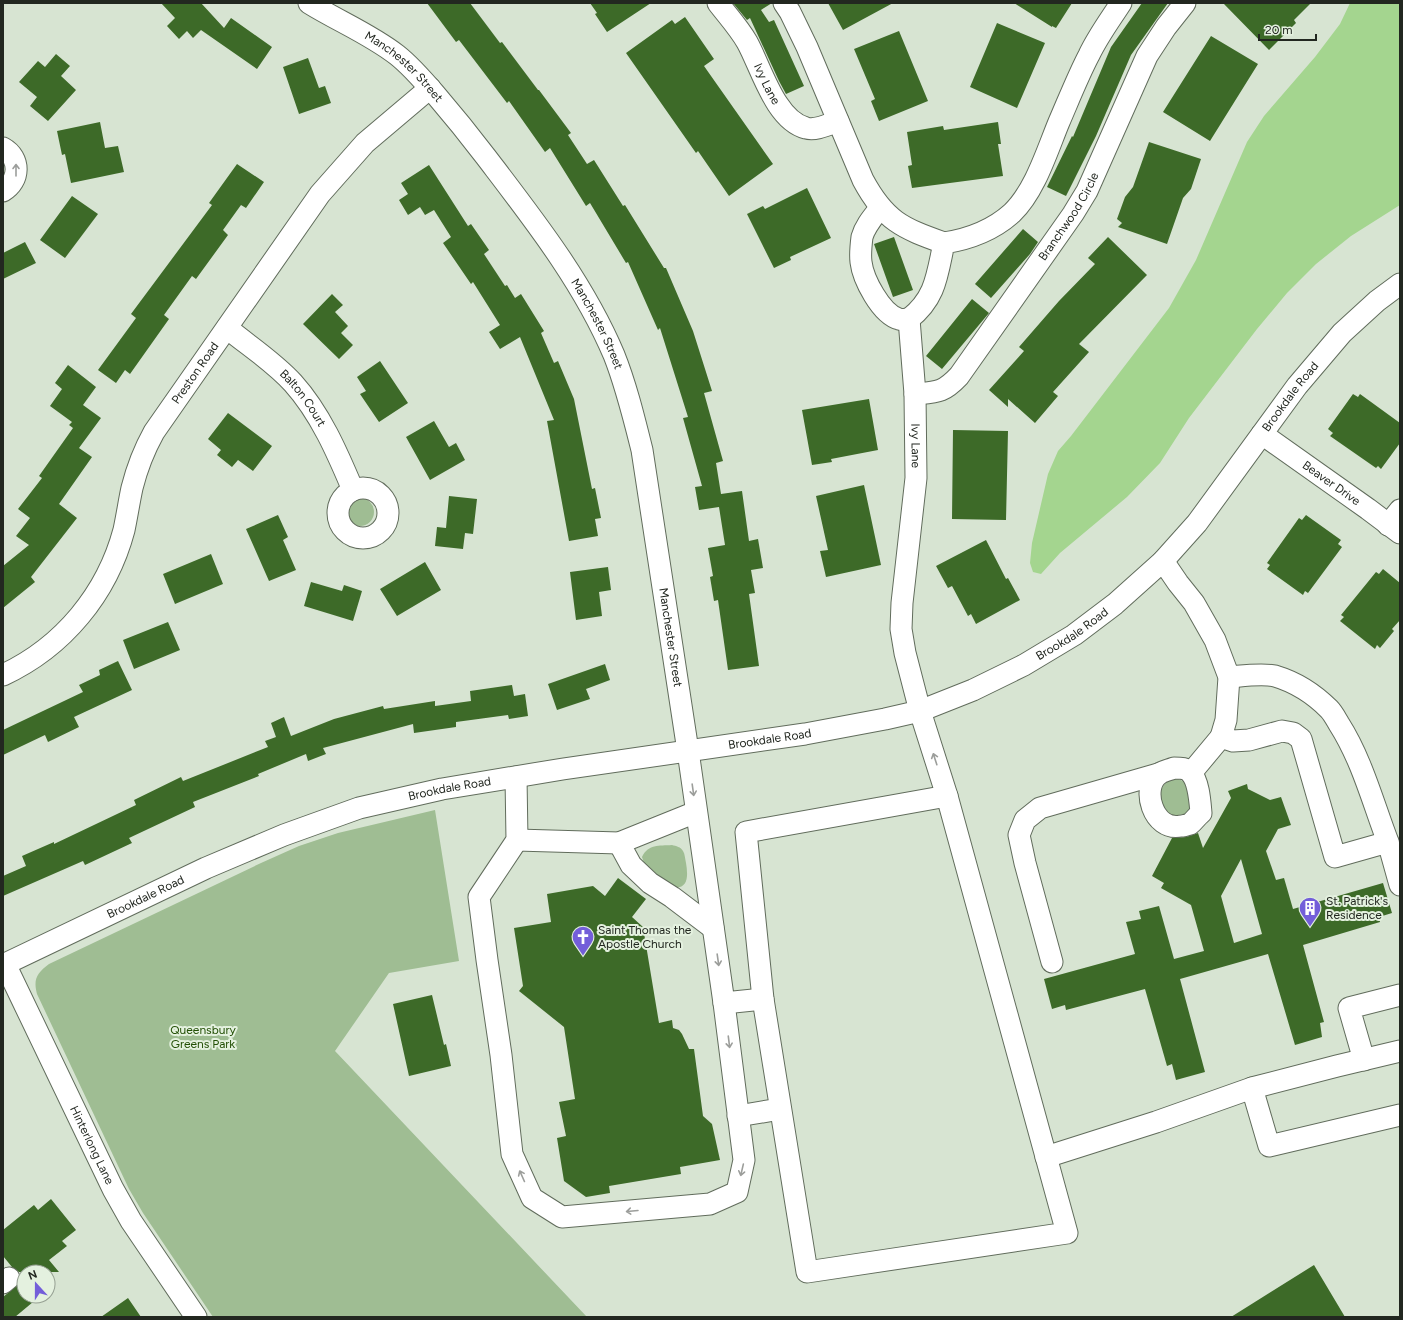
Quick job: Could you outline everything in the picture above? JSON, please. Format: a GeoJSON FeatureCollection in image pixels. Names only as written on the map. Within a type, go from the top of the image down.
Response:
{"type":"FeatureCollection","features":[{"type":"Feature","properties":{"kind":"street","name":"Manchester Street"},"geometry":{"type":"LineString","coordinates":[[309,3],[361,31],[397,55],[410,66],[430,88],[460,124],[542,231],[568,268],[592,310],[616,362],[631,405],[642,450],[688,751],[724,1003],[744,1160],[737,1192],[710,1204],[562,1217],[532,1198],[512,1154],[501,1055],[479,897],[517,840]]}},
{"type":"Feature","properties":{"kind":"street","name":"Ivy Lane"},"geometry":{"type":"LineString","coordinates":[[718,3],[747,42],[768,88],[782,110],[791,120],[807,128],[814,128],[838,121]]}},
{"type":"Feature","properties":{"kind":"street"},"geometry":{"type":"LineString","coordinates":[[784,3],[807,47],[872,196],[880,208],[898,223],[918,234],[944,243],[962,240],[981,234],[998,224],[1024,199],[1037,175],[1089,55],[1101,33],[1121,3]]}},
{"type":"Feature","properties":{"kind":"street","name":"Branchwood Circle"},"geometry":{"type":"LineString","coordinates":[[915,394],[940,391],[949,387],[959,376],[1073,214],[1087,191],[1147,56],[1166,27],[1185,3]]}},
{"type":"Feature","properties":{"kind":"street","name":"Preston Road"},"geometry":{"type":"LineString","coordinates":[[3,675],[33,659],[68,630],[84,612],[108,572],[116,552],[124,530],[132,487],[144,451],[154,432],[320,194],[365,143],[430,88]]}},
{"type":"Feature","properties":{"kind":"street"},"geometry":{"type":"LineString","coordinates":[[3,148],[13,157],[17,172],[11,186],[3,191]]}},
{"type":"Feature","properties":{"kind":"street"},"geometry":{"type":"LineString","coordinates":[[880,208],[868,223],[863,235],[861,263],[868,286],[886,310],[900,320],[909,319],[920,311],[933,290],[944,243]]}},
{"type":"Feature","properties":{"kind":"street","name":"Brookdale Road"},"geometry":{"type":"LineString","coordinates":[[4,965],[206,868],[284,834],[358,808],[442,789],[806,734],[885,720],[920,710],[973,690],[1024,665],[1074,635],[1115,604],[1163,561],[1197,523],[1297,386],[1342,333],[1377,301],[1400,284]]}},
{"type":"Feature","properties":{"kind":"street","name":"Ivy Lane"},"geometry":{"type":"LineString","coordinates":[[780,1109],[807,1272],[1067,1233],[947,796],[920,710],[905,653],[901,629],[902,603],[916,478],[915,394],[909,319]]}},
{"type":"Feature","properties":{"kind":"street","name":"Balton Court"},"geometry":{"type":"LineString","coordinates":[[226,328],[270,361],[293,383],[310,406],[328,435],[353,490]]}},
{"type":"Feature","properties":{"kind":"street","name":"Beaver Drive"},"geometry":{"type":"LineString","coordinates":[[1262,434],[1368,509],[1396,523]]}},
{"type":"Feature","properties":{"kind":"street"},"geometry":{"type":"LineString","coordinates":[[1163,561],[1194,603],[1215,640],[1229,677],[1226,720],[1221,737],[1191,773]]}},
{"type":"Feature","properties":{"kind":"street"},"geometry":{"type":"LineString","coordinates":[[1229,677],[1246,675],[1273,676],[1297,685],[1314,696],[1330,710],[1345,734],[1360,765],[1388,842],[1400,885]]}},
{"type":"Feature","properties":{"kind":"street"},"geometry":{"type":"LineString","coordinates":[[1221,737],[1233,742],[1249,740],[1282,731],[1293,733],[1301,739],[1335,857],[1388,842]]}},
{"type":"Feature","properties":{"kind":"street"},"geometry":{"type":"LineString","coordinates":[[1052,962],[1025,863],[1019,835],[1025,820],[1040,808],[1174,768],[1183,768],[1191,773],[1200,797],[1201,813],[1189,824],[1177,827],[1165,825],[1155,814],[1150,798],[1151,784],[1158,774]]}},
{"type":"Feature","properties":{"kind":"street"},"geometry":{"type":"LineString","coordinates":[[516,777],[517,840],[619,843],[696,812]]}},
{"type":"Feature","properties":{"kind":"street"},"geometry":{"type":"LineString","coordinates":[[738,1116],[780,1109],[763,999],[746,832],[947,796]]}},
{"type":"Feature","properties":{"kind":"street"},"geometry":{"type":"LineString","coordinates":[[619,843],[631,864],[650,883],[672,897],[713,928]]}},
{"type":"Feature","properties":{"kind":"street","name":"Hinterlong Lane"},"geometry":{"type":"LineString","coordinates":[[4,965],[113,1189],[131,1221],[196,1317]]}},
{"type":"Feature","properties":{"kind":"street"},"geometry":{"type":"LineString","coordinates":[[1364,1060],[1349,1008],[1400,995]]}},
{"type":"Feature","properties":{"kind":"street"},"geometry":{"type":"LineString","coordinates":[[724,1003],[763,999]]}},
{"type":"Feature","properties":{"kind":"street"},"geometry":{"type":"LineString","coordinates":[[1046,1157],[1156,1122],[1252,1088],[1400,1051]]}},
{"type":"Feature","properties":{"kind":"street"},"geometry":{"type":"LineString","coordinates":[[1252,1088],[1269,1146],[1400,1115]]}},
{"type":"Feature","properties":{"kind":"green space"},"geometry":{"type":"Polygon","coordinates":[[[360,498],[370,502],[374,512],[370,522],[360,526],[350,522],[346,512],[350,502],[360,498]]]}},
{"type":"Feature","properties":{"kind":"green space"},"geometry":{"type":"Polygon","coordinates":[[[1176,778],[1188,786],[1191,807],[1185,814],[1172,816],[1160,804],[1159,795],[1168,780],[1176,778]]]}},
{"type":"Feature","properties":{"kind":"green space","name":"Queensbury Greens Park"},"geometry":{"type":"Polygon","coordinates":[[[435,810],[459,961],[389,973],[335,1051],[587,1317],[213,1317],[143,1213],[129,1189],[37,994],[37,977],[39,973],[49,964],[299,846],[338,833],[435,810]]]}},
{"type":"Feature","properties":{"kind":"green space"},"geometry":{"type":"Polygon","coordinates":[[[672,845],[678,847],[684,852],[687,868],[686,881],[682,886],[678,887],[672,887],[645,866],[642,857],[647,850],[654,846],[672,845]]]}},
{"type":"Feature","properties":{"kind":"shaded area"},"geometry":{"type":"Polygon","coordinates":[[[1350,3],[1400,3],[1400,205],[1351,236],[1316,264],[1287,293],[1257,329],[1189,418],[1160,463],[1127,497],[1060,553],[1041,574],[1033,572],[1030,563],[1032,543],[1048,474],[1058,451],[1169,308],[1196,260],[1247,142],[1264,116],[1315,57],[1340,24],[1350,3]]]}},
{"type":"Feature","properties":{"kind":"building"},"geometry":{"type":"Polygon","coordinates":[[[161,3],[201,3],[224,28],[231,18],[272,47],[257,69],[201,30],[193,38],[187,31],[179,39],[167,26],[175,18],[161,3]]]}},
{"type":"Feature","properties":{"kind":"building"},"geometry":{"type":"Polygon","coordinates":[[[427,3],[470,3],[500,43],[502,42],[571,133],[568,135],[587,164],[594,160],[623,206],[625,205],[664,268],[666,268],[693,331],[712,391],[704,393],[723,461],[716,463],[721,494],[742,491],[749,541],[758,539],[763,568],[751,570],[755,593],[749,594],[759,666],[728,670],[718,600],[714,601],[710,577],[713,576],[708,548],[725,545],[719,507],[699,510],[695,487],[702,486],[683,418],[688,417],[660,328],[658,330],[628,262],[626,263],[590,203],[586,206],[550,148],[545,152],[509,101],[507,103],[459,40],[456,42],[427,3]]]}},
{"type":"Feature","properties":{"kind":"building"},"geometry":{"type":"Polygon","coordinates":[[[590,3],[651,3],[607,32],[595,14],[597,13],[590,3]]]}},
{"type":"Feature","properties":{"kind":"building"},"geometry":{"type":"Polygon","coordinates":[[[733,3],[772,3],[761,10],[769,22],[774,20],[804,86],[786,94],[750,18],[747,20],[733,3]]]}},
{"type":"Feature","properties":{"kind":"building"},"geometry":{"type":"Polygon","coordinates":[[[828,3],[893,3],[843,30],[828,3]]]}},
{"type":"Feature","properties":{"kind":"building"},"geometry":{"type":"Polygon","coordinates":[[[1014,3],[1072,3],[1056,28],[1014,3]]]}},
{"type":"Feature","properties":{"kind":"building"},"geometry":{"type":"Polygon","coordinates":[[[1142,3],[1168,3],[1131,55],[1096,136],[1066,196],[1047,187],[1072,136],[1073,137],[1111,47],[1142,3]]]}},
{"type":"Feature","properties":{"kind":"building"},"geometry":{"type":"Polygon","coordinates":[[[1223,3],[1311,3],[1294,20],[1296,23],[1269,50],[1223,3]]]}},
{"type":"Feature","properties":{"kind":"building"},"geometry":{"type":"Polygon","coordinates":[[[685,17],[714,59],[704,66],[773,164],[729,196],[698,151],[696,153],[626,53],[672,20],[675,24],[685,17]]]}},
{"type":"Feature","properties":{"kind":"building"},"geometry":{"type":"Polygon","coordinates":[[[997,23],[1045,43],[1017,108],[970,87],[997,23]]]}},
{"type":"Feature","properties":{"kind":"building"},"geometry":{"type":"Polygon","coordinates":[[[899,31],[928,101],[879,121],[871,101],[875,99],[854,49],[899,31]]]}},
{"type":"Feature","properties":{"kind":"building"},"geometry":{"type":"Polygon","coordinates":[[[1211,36],[1258,64],[1210,141],[1163,112],[1211,36]]]}},
{"type":"Feature","properties":{"kind":"building"},"geometry":{"type":"Polygon","coordinates":[[[56,54],[70,66],[61,76],[76,90],[48,121],[30,106],[37,97],[19,82],[38,61],[45,67],[56,54]]]}},
{"type":"Feature","properties":{"kind":"building"},"geometry":{"type":"Polygon","coordinates":[[[308,58],[319,88],[325,86],[331,103],[299,114],[283,67],[308,58]]]}},
{"type":"Feature","properties":{"kind":"building"},"geometry":{"type":"Polygon","coordinates":[[[100,122],[105,148],[118,146],[124,172],[71,183],[65,154],[62,155],[57,131],[100,122]]]}},
{"type":"Feature","properties":{"kind":"building"},"geometry":{"type":"Polygon","coordinates":[[[998,122],[1001,144],[998,144],[1003,176],[912,188],[908,166],[912,165],[907,132],[943,126],[944,130],[998,122]]]}},
{"type":"Feature","properties":{"kind":"building"},"geometry":{"type":"Polygon","coordinates":[[[1149,142],[1201,159],[1191,189],[1183,198],[1167,244],[1118,227],[1122,223],[1117,219],[1125,197],[1133,187],[1149,142]]]}},
{"type":"Feature","properties":{"kind":"building"},"geometry":{"type":"Polygon","coordinates":[[[237,164],[264,182],[246,208],[241,205],[223,230],[228,235],[196,279],[192,276],[164,315],[169,319],[130,374],[125,370],[116,383],[98,370],[136,318],[131,314],[212,205],[209,203],[237,164]]]}},
{"type":"Feature","properties":{"kind":"building"},"geometry":{"type":"Polygon","coordinates":[[[429,165],[468,226],[471,224],[489,250],[484,254],[505,286],[507,285],[515,298],[521,294],[544,331],[541,333],[554,363],[558,361],[574,399],[592,489],[595,488],[601,518],[595,519],[598,536],[569,541],[547,421],[554,420],[520,337],[500,349],[489,332],[500,325],[473,282],[471,284],[443,243],[451,237],[434,210],[425,215],[420,207],[408,215],[399,200],[408,194],[401,183],[429,165]]]}},
{"type":"Feature","properties":{"kind":"building"},"geometry":{"type":"Polygon","coordinates":[[[807,188],[831,238],[790,257],[791,260],[774,268],[747,214],[763,206],[765,209],[807,188]]]}},
{"type":"Feature","properties":{"kind":"building"},"geometry":{"type":"Polygon","coordinates":[[[72,196],[98,214],[65,258],[40,240],[72,196]]]}},
{"type":"Feature","properties":{"kind":"building"},"geometry":{"type":"Polygon","coordinates":[[[1023,229],[1038,242],[1030,254],[991,298],[975,284],[1023,229]]]}},
{"type":"Feature","properties":{"kind":"building"},"geometry":{"type":"Polygon","coordinates":[[[894,237],[913,290],[893,297],[874,244],[894,237]]]}},
{"type":"Feature","properties":{"kind":"building"},"geometry":{"type":"Polygon","coordinates":[[[1108,237],[1147,275],[1079,344],[1089,352],[1053,392],[1058,396],[1035,423],[1008,399],[1008,407],[989,390],[1024,351],[1019,347],[1059,301],[1095,264],[1088,258],[1108,237]]]}},
{"type":"Feature","properties":{"kind":"building"},"geometry":{"type":"Polygon","coordinates":[[[25,242],[36,263],[3,279],[3,253],[25,242]]]}},
{"type":"Feature","properties":{"kind":"building"},"geometry":{"type":"Polygon","coordinates":[[[332,294],[343,305],[335,312],[348,326],[341,333],[353,345],[339,359],[303,324],[332,294]]]}},
{"type":"Feature","properties":{"kind":"building"},"geometry":{"type":"Polygon","coordinates":[[[972,299],[989,313],[942,369],[926,356],[972,299]]]}},
{"type":"Feature","properties":{"kind":"building"},"geometry":{"type":"Polygon","coordinates":[[[380,361],[408,403],[379,422],[360,394],[366,391],[357,377],[380,361]]]}},
{"type":"Feature","properties":{"kind":"building"},"geometry":{"type":"Polygon","coordinates":[[[68,365],[96,387],[83,405],[101,418],[79,448],[92,457],[59,504],[77,518],[31,577],[35,582],[3,608],[3,566],[29,545],[16,536],[30,518],[18,509],[42,478],[39,476],[73,428],[69,425],[72,422],[50,406],[62,389],[55,383],[68,365]]]}},
{"type":"Feature","properties":{"kind":"building"},"geometry":{"type":"Polygon","coordinates":[[[1353,394],[1358,397],[1360,394],[1400,423],[1400,443],[1381,469],[1378,466],[1376,468],[1330,436],[1333,433],[1328,429],[1353,394]]]}},
{"type":"Feature","properties":{"kind":"building"},"geometry":{"type":"Polygon","coordinates":[[[869,399],[878,450],[831,459],[832,462],[812,465],[802,410],[869,399]]]}},
{"type":"Feature","properties":{"kind":"building"},"geometry":{"type":"Polygon","coordinates":[[[228,413],[272,446],[253,471],[238,460],[232,467],[217,455],[221,450],[208,439],[228,413]]]}},
{"type":"Feature","properties":{"kind":"building"},"geometry":{"type":"Polygon","coordinates":[[[434,421],[449,447],[456,443],[465,460],[430,480],[406,437],[434,421]]]}},
{"type":"Feature","properties":{"kind":"building"},"geometry":{"type":"Polygon","coordinates":[[[953,430],[1008,431],[1006,520],[952,519],[953,430]]]}},
{"type":"Feature","properties":{"kind":"building"},"geometry":{"type":"Polygon","coordinates":[[[864,485],[881,565],[826,577],[820,551],[828,550],[816,496],[864,485]]]}},
{"type":"Feature","properties":{"kind":"building"},"geometry":{"type":"Polygon","coordinates":[[[449,496],[477,499],[473,534],[465,533],[463,549],[435,546],[437,527],[446,528],[449,496]]]}},
{"type":"Feature","properties":{"kind":"building"},"geometry":{"type":"Polygon","coordinates":[[[278,515],[288,537],[283,540],[296,570],[269,581],[246,529],[278,515]]]}},
{"type":"Feature","properties":{"kind":"building"},"geometry":{"type":"Polygon","coordinates":[[[1306,515],[1341,540],[1338,544],[1342,547],[1308,593],[1305,591],[1303,595],[1267,569],[1270,565],[1267,563],[1299,518],[1302,520],[1306,515]]]}},
{"type":"Feature","properties":{"kind":"building"},"geometry":{"type":"Polygon","coordinates":[[[986,540],[1006,579],[1008,578],[1020,600],[976,624],[971,614],[968,616],[952,586],[948,588],[936,566],[986,540]]]}},
{"type":"Feature","properties":{"kind":"building"},"geometry":{"type":"Polygon","coordinates":[[[211,554],[223,584],[175,604],[163,574],[211,554]]]}},
{"type":"Feature","properties":{"kind":"building"},"geometry":{"type":"Polygon","coordinates":[[[425,562],[441,590],[397,616],[380,589],[425,562]]]}},
{"type":"Feature","properties":{"kind":"building"},"geometry":{"type":"Polygon","coordinates":[[[608,567],[611,590],[599,592],[602,616],[576,620],[570,572],[608,567]]]}},
{"type":"Feature","properties":{"kind":"building"},"geometry":{"type":"Polygon","coordinates":[[[1383,569],[1400,583],[1400,620],[1392,629],[1394,631],[1380,648],[1377,645],[1375,649],[1340,621],[1344,617],[1341,615],[1376,572],[1379,574],[1383,569]]]}},
{"type":"Feature","properties":{"kind":"building"},"geometry":{"type":"Polygon","coordinates":[[[311,582],[342,591],[344,585],[362,591],[353,621],[304,606],[311,582]]]}},
{"type":"Feature","properties":{"kind":"building"},"geometry":{"type":"Polygon","coordinates":[[[168,622],[180,650],[134,669],[123,640],[168,622]]]}},
{"type":"Feature","properties":{"kind":"building"},"geometry":{"type":"Polygon","coordinates":[[[118,661],[132,690],[74,717],[79,727],[48,742],[45,735],[3,755],[3,730],[83,692],[79,685],[100,675],[99,670],[118,661]]]}},
{"type":"Feature","properties":{"kind":"building"},"geometry":{"type":"Polygon","coordinates":[[[605,664],[610,680],[586,689],[590,699],[557,710],[548,684],[605,664]]]}},
{"type":"Feature","properties":{"kind":"building"},"geometry":{"type":"Polygon","coordinates":[[[512,685],[514,696],[525,694],[528,716],[509,719],[508,715],[456,722],[456,727],[414,733],[413,724],[323,748],[326,754],[308,761],[306,754],[258,774],[259,776],[193,802],[195,807],[129,838],[132,843],[85,865],[83,861],[3,896],[3,876],[26,866],[22,856],[54,842],[54,844],[136,805],[134,800],[181,777],[183,781],[268,747],[265,741],[276,737],[271,723],[284,717],[291,736],[334,719],[383,706],[384,709],[435,701],[435,706],[471,701],[470,691],[512,685]]]}},
{"type":"Feature","properties":{"kind":"building","name":"St. Patrick's Residence"},"geometry":{"type":"Polygon","coordinates":[[[1247,784],[1248,789],[1270,800],[1281,797],[1291,825],[1278,829],[1266,851],[1276,880],[1284,878],[1293,909],[1383,883],[1392,913],[1379,917],[1380,922],[1303,945],[1324,1022],[1320,1023],[1322,1037],[1295,1045],[1268,954],[1180,979],[1205,1072],[1176,1080],[1172,1064],[1167,1066],[1145,989],[1066,1010],[1065,1005],[1052,1009],[1044,979],[1135,954],[1126,922],[1141,919],[1139,911],[1159,906],[1174,959],[1204,951],[1191,905],[1161,888],[1164,883],[1152,876],[1172,838],[1186,837],[1198,833],[1203,848],[1231,798],[1228,791],[1247,784]],[[1241,859],[1221,896],[1234,943],[1262,934],[1241,859]]]}},
{"type":"Feature","properties":{"kind":"building"},"geometry":{"type":"Polygon","coordinates":[[[618,878],[646,899],[632,917],[643,927],[659,1023],[672,1020],[673,1028],[679,1030],[689,1049],[694,1049],[703,1116],[712,1124],[720,1160],[680,1167],[681,1174],[609,1186],[610,1193],[586,1197],[564,1181],[557,1138],[566,1136],[559,1102],[575,1099],[564,1027],[519,991],[523,986],[514,928],[551,922],[547,894],[593,886],[605,896],[618,878]]]}},
{"type":"Feature","properties":{"kind":"building"},"geometry":{"type":"Polygon","coordinates":[[[432,995],[444,1045],[446,1044],[451,1066],[409,1076],[393,1004],[432,995]]]}},
{"type":"Feature","properties":{"kind":"building"},"geometry":{"type":"Polygon","coordinates":[[[51,1199],[76,1230],[62,1241],[67,1246],[49,1260],[52,1264],[16,1264],[16,1270],[3,1256],[3,1230],[34,1205],[38,1210],[51,1199]]]}},
{"type":"Feature","properties":{"kind":"building"},"geometry":{"type":"Polygon","coordinates":[[[1314,1265],[1345,1317],[1231,1317],[1314,1265]]]}},
{"type":"Feature","properties":{"kind":"building"},"geometry":{"type":"Polygon","coordinates":[[[16,1286],[16,1304],[31,1304],[15,1317],[3,1317],[3,1297],[16,1286]]]}},
{"type":"Feature","properties":{"kind":"building"},"geometry":{"type":"Polygon","coordinates":[[[128,1298],[141,1317],[101,1317],[128,1298]]]}},
{"type":"Feature","properties":{"kind":"place","name":"St. Patrick's Residence"},"geometry":{"type":"Point","coordinates":[1310,928]}},
{"type":"Feature","properties":{"kind":"place","name":"Saint Thomas the Apostle Church"},"geometry":{"type":"Point","coordinates":[583,956]}}]}
